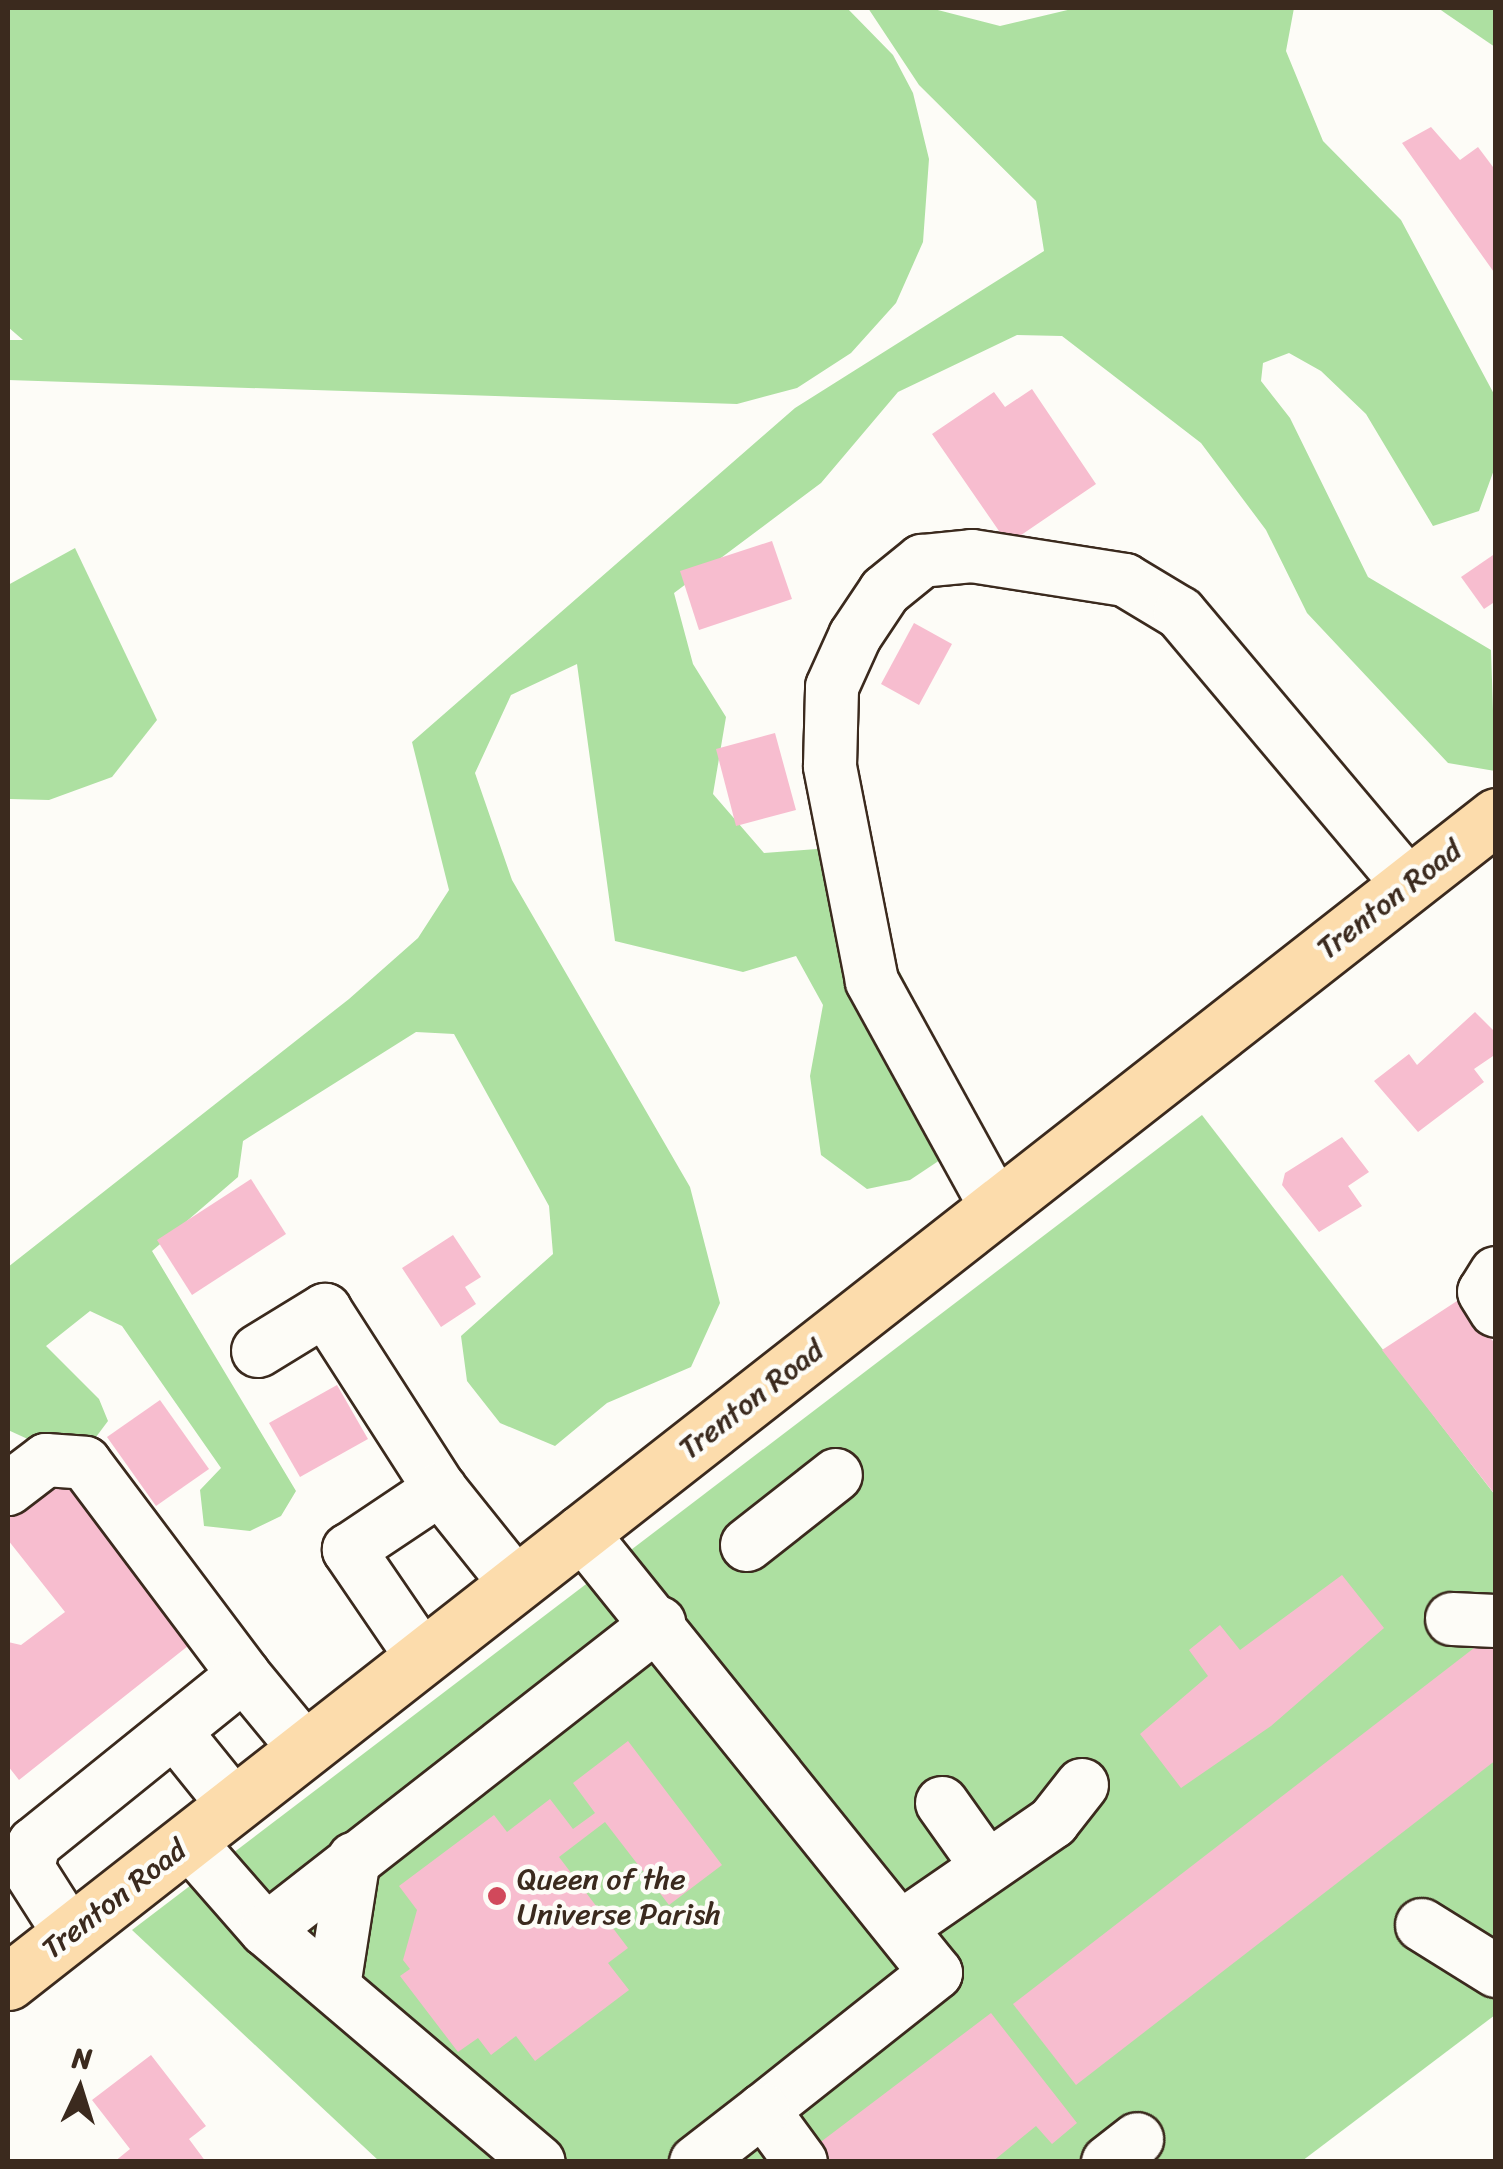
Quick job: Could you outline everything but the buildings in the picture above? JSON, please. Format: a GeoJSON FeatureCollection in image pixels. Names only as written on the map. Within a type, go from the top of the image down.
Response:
{"type":"FeatureCollection","features":[{"type":"Feature","properties":{"kind":"main road","name":"Trenton Road"},"geometry":{"type":"LineString","coordinates":[[8,1982],[1496,816]]}},
{"type":"Feature","properties":{"kind":"street"},"geometry":{"type":"LineString","coordinates":[[996,1207],[872,981],[830,766],[832,687],[855,636],[885,591],[922,561],[972,556],[1125,580],[1180,614],[1408,884]]}},
{"type":"Feature","properties":{"kind":"street"},"geometry":{"type":"LineString","coordinates":[[1496,1273],[1484,1292],[1496,1311]]}},
{"type":"Feature","properties":{"kind":"street"},"geometry":{"type":"LineString","coordinates":[[258,1352],[325,1310],[440,1489],[516,1584]]}},
{"type":"Feature","properties":{"kind":"street"},"geometry":{"type":"LineString","coordinates":[[8,1488],[46,1460],[85,1463],[244,1676],[305,1749]]}},
{"type":"Feature","properties":{"kind":"street"},"geometry":{"type":"LineString","coordinates":[[747,1544],[836,1475]]}},
{"type":"Feature","properties":{"kind":"street"},"geometry":{"type":"LineString","coordinates":[[422,1657],[349,1550],[440,1489]]}},
{"type":"Feature","properties":{"kind":"street"},"geometry":{"type":"LineString","coordinates":[[581,1532],[936,1973],[696,2162]]}},
{"type":"Feature","properties":{"kind":"street"},"geometry":{"type":"LineString","coordinates":[[266,1930],[658,1623]]}},
{"type":"Feature","properties":{"kind":"street"},"geometry":{"type":"LineString","coordinates":[[70,1934],[28,1868],[34,1844],[244,1676]]}},
{"type":"Feature","properties":{"kind":"street"},"geometry":{"type":"LineString","coordinates":[[175,1732],[234,1804]]}},
{"type":"Feature","properties":{"kind":"street"},"geometry":{"type":"LineString","coordinates":[[901,1927],[984,1862],[1053,1822],[1082,1785]]}},
{"type":"Feature","properties":{"kind":"street"},"geometry":{"type":"LineString","coordinates":[[942,1804],[984,1862]]}},
{"type":"Feature","properties":{"kind":"street"},"geometry":{"type":"LineString","coordinates":[[188,1841],[266,1930],[539,2162]]}},
{"type":"Feature","properties":{"kind":"street"},"geometry":{"type":"LineString","coordinates":[[334,1986],[354,1859]]}},
{"type":"Feature","properties":{"kind":"street"},"geometry":{"type":"LineString","coordinates":[[1422,1925],[1496,1971]]}},
{"type":"Feature","properties":{"kind":"street"},"geometry":{"type":"LineString","coordinates":[[764,2110],[801,2162]]}},
{"type":"Feature","properties":{"kind":"green space"},"geometry":{"type":"Polygon","coordinates":[[[8,8],[847,8],[893,55],[913,93],[929,159],[923,242],[896,303],[851,353],[797,388],[737,404],[8,380],[8,340],[23,340],[8,327],[8,8]]]}},
{"type":"Feature","properties":{"kind":"green space"},"geometry":{"type":"Polygon","coordinates":[[[868,8],[930,8],[1000,26],[1076,8],[1294,8],[1286,51],[1323,141],[1401,220],[1495,396],[1495,467],[1479,511],[1433,526],[1366,414],[1321,371],[1289,353],[1263,363],[1261,381],[1290,418],[1368,577],[1491,650],[1495,771],[1448,763],[1307,613],[1266,530],[1201,443],[1062,336],[1017,335],[898,392],[821,483],[674,593],[693,664],[726,717],[713,794],[764,853],[817,849],[889,951],[975,1117],[946,1156],[910,1180],[867,1189],[821,1155],[810,1076],[823,1005],[796,956],[743,972],[615,941],[577,664],[511,695],[475,773],[512,880],[690,1187],[720,1303],[691,1367],[607,1403],[555,1446],[500,1423],[467,1381],[461,1336],[553,1254],[549,1206],[454,1034],[416,1032],[243,1141],[238,1177],[152,1251],[296,1491],[281,1516],[250,1531],[204,1526],[200,1490],[221,1468],[122,1326],[90,1311],[46,1346],[99,1399],[108,1421],[90,1445],[43,1446],[8,1430],[8,1267],[349,999],[418,938],[449,890],[412,742],[795,408],[1044,251],[1036,201],[919,85],[868,8]]]}},
{"type":"Feature","properties":{"kind":"green space"},"geometry":{"type":"Polygon","coordinates":[[[1438,8],[1495,8],[1495,47],[1448,15],[1438,8]]]}},
{"type":"Feature","properties":{"kind":"green space"},"geometry":{"type":"Polygon","coordinates":[[[75,548],[157,720],[112,777],[49,800],[10,799],[8,585],[75,548]]]}},
{"type":"Feature","properties":{"kind":"green space"},"geometry":{"type":"Polygon","coordinates":[[[1202,1115],[1495,1495],[1495,2015],[1302,2161],[379,2161],[132,1930],[1202,1115]]]}},
{"type":"Feature","properties":{"kind":"place","name":"Queen of the Universe Parish"},"geometry":{"type":"Point","coordinates":[497,1896]}}]}
